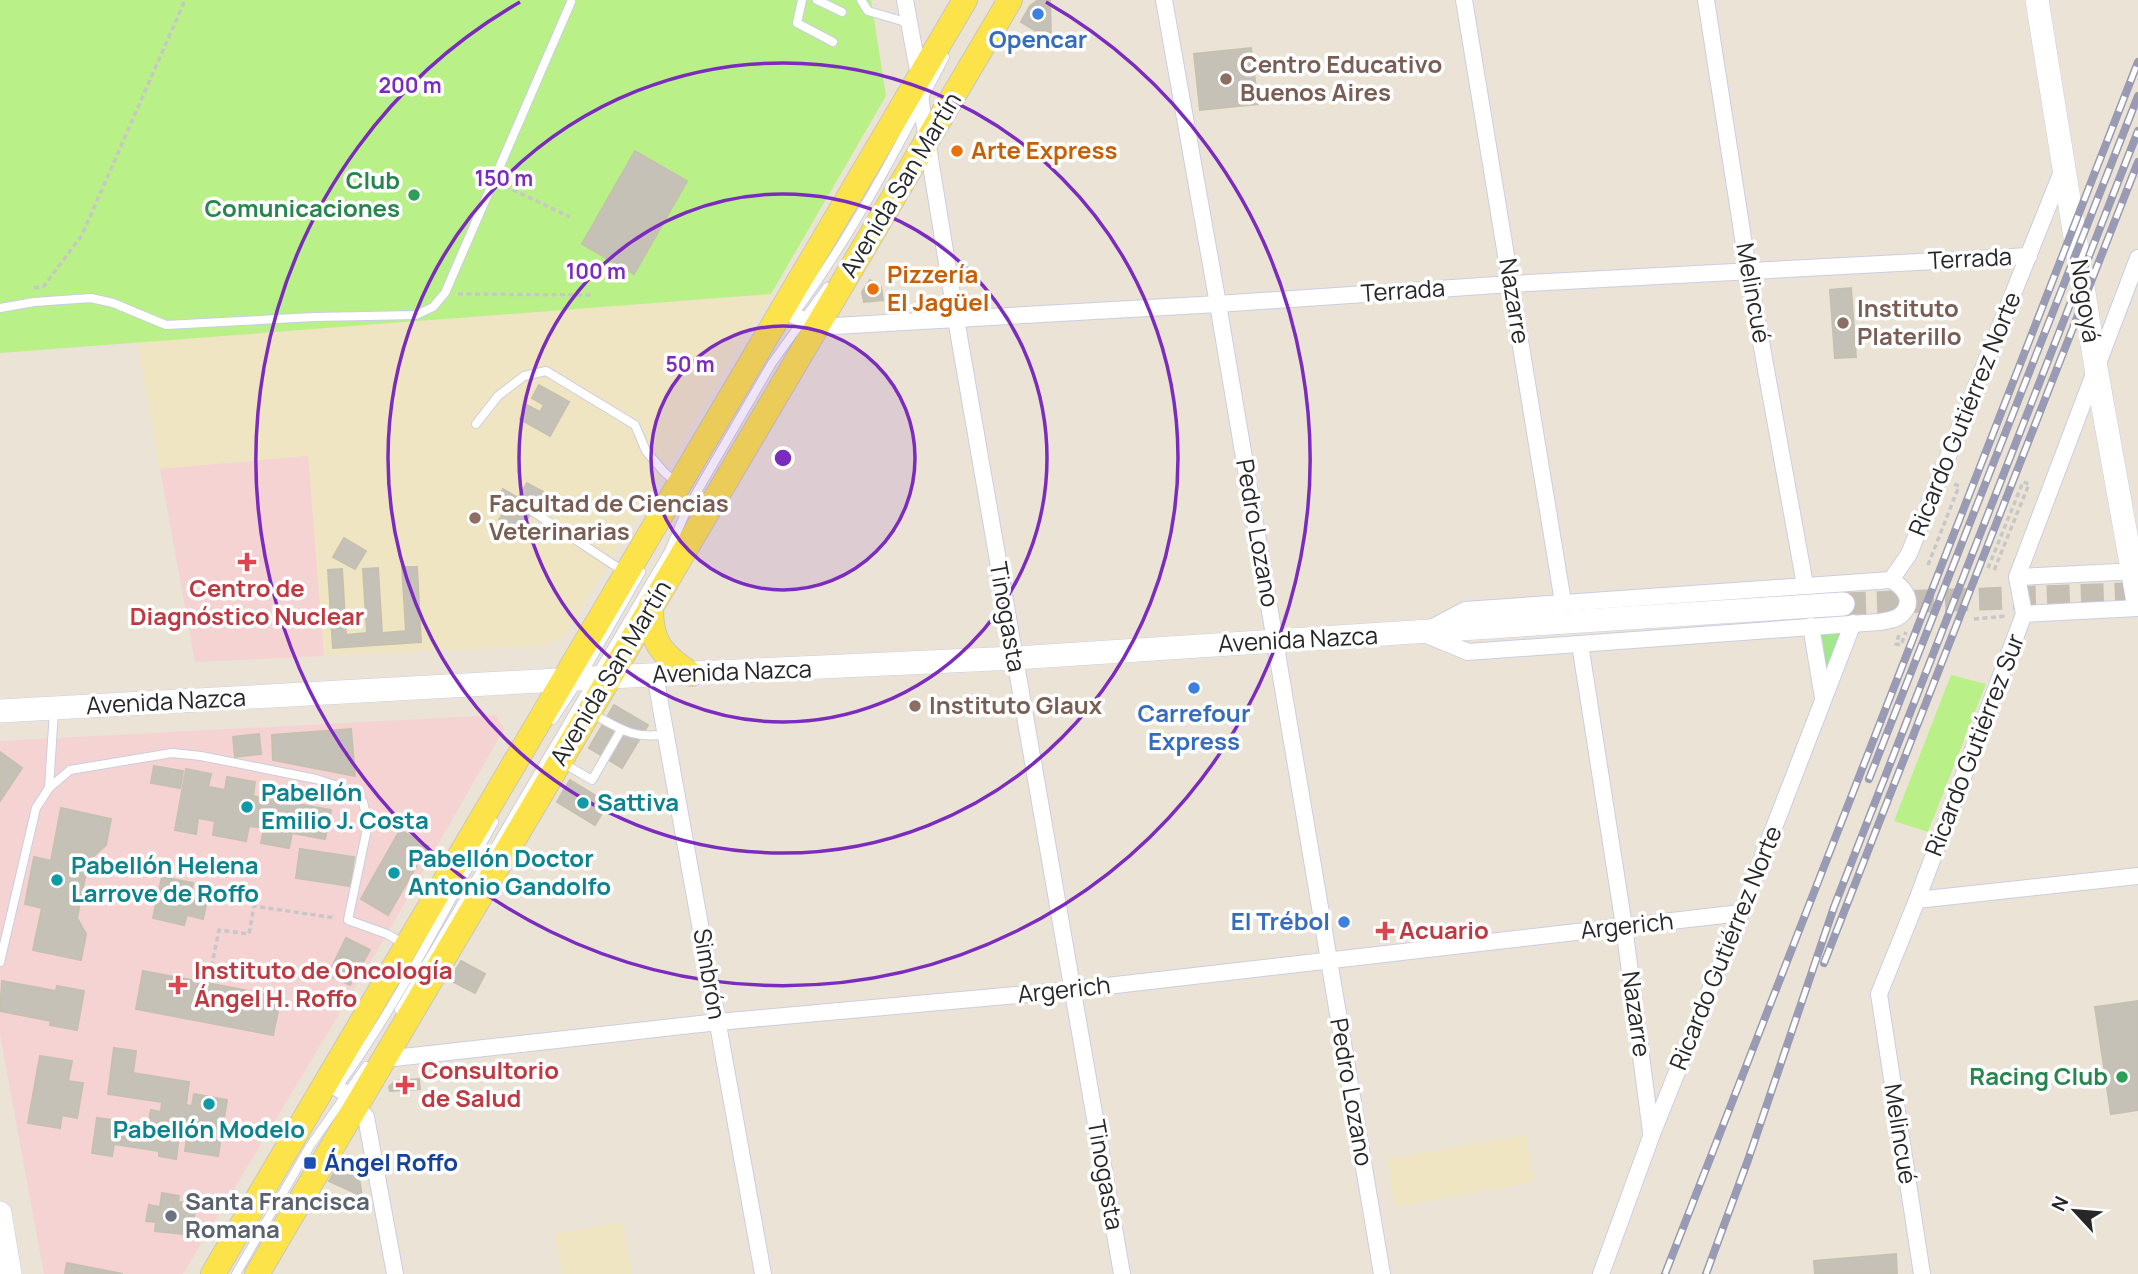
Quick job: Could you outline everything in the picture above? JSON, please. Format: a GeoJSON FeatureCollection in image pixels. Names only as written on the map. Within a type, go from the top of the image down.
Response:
{"type":"FeatureCollection","features":[{"type":"Feature","properties":{"kind":"main road","name":"Avenida San Martín"},"geometry":{"type":"LineString","coordinates":[[257,1274],[407,946],[586,679],[651,605],[919,76],[964,0]]}},
{"type":"Feature","properties":{"kind":"main road","name":"Avenida San Martín"},"geometry":{"type":"LineString","coordinates":[[213,1274],[340,1094],[378,1054],[559,761],[588,711],[586,679],[637,567],[679,484],[797,319],[924,122],[1010,0]]}},
{"type":"Feature","properties":{"kind":"main road","name":"Nogoyá"},"geometry":{"type":"LineString","coordinates":[[2037,0],[2096,368],[2135,572],[2138,602]]}},
{"type":"Feature","properties":{"kind":"main road"},"geometry":{"type":"LineString","coordinates":[[651,605],[653,634],[660,648],[691,674]]}},
{"type":"Feature","properties":{"kind":"main road","name":"Avenida Nazca"},"geometry":{"type":"LineString","coordinates":[[0,711],[1015,658],[1422,633],[1848,614]]}},
{"type":"Feature","properties":{"kind":"main road"},"geometry":{"type":"LineString","coordinates":[[0,1213],[10,1274]]}},
{"type":"Feature","properties":{"kind":"street","name":"Tinogasta"},"geometry":{"type":"LineString","coordinates":[[905,0],[956,319],[1122,1274]]}},
{"type":"Feature","properties":{"kind":"street","name":"Pedro Lozano"},"geometry":{"type":"LineString","coordinates":[[1164,0],[1382,1274]]}},
{"type":"Feature","properties":{"kind":"street","name":"Nazarre"},"geometry":{"type":"LineString","coordinates":[[1464,0],[1563,602]]}},
{"type":"Feature","properties":{"kind":"street","name":"Melincué"},"geometry":{"type":"LineString","coordinates":[[1706,0],[1748,270],[1805,585]]}},
{"type":"Feature","properties":{"kind":"street","name":"Ricardo Gutiérrez Norte"},"geometry":{"type":"LineString","coordinates":[[1891,580],[1909,554],[2064,167]]}},
{"type":"Feature","properties":{"kind":"street","name":"Terrada"},"geometry":{"type":"LineString","coordinates":[[797,319],[956,319],[1748,270],[2029,256]]}},
{"type":"Feature","properties":{"kind":"street"},"geometry":{"type":"LineString","coordinates":[[2135,572],[2017,577],[2138,258]]}},
{"type":"Feature","properties":{"kind":"street","name":"Ricardo Gutiérrez Sur"},"geometry":{"type":"LineString","coordinates":[[1879,994],[2024,614],[2017,577]]}},
{"type":"Feature","properties":{"kind":"street","name":"Avenida Nazca"},"geometry":{"type":"LineString","coordinates":[[1891,580],[1905,591],[1908,600],[1903,614],[1892,620],[1879,622],[1848,614],[1811,626],[1580,645],[1468,652],[1422,633],[1465,610],[1805,585],[1891,580]]}},
{"type":"Feature","properties":{"kind":"street"},"geometry":{"type":"LineString","coordinates":[[2024,614],[2138,608]]}},
{"type":"Feature","properties":{"kind":"street","name":"Ricardo Gutiérrez Norte"},"geometry":{"type":"LineString","coordinates":[[1601,1274],[1652,1134],[1823,701],[1848,614]]}},
{"type":"Feature","properties":{"kind":"street"},"geometry":{"type":"LineString","coordinates":[[1811,626],[1823,701]]}},
{"type":"Feature","properties":{"kind":"street","name":"Nazarre"},"geometry":{"type":"LineString","coordinates":[[1580,645],[1624,926],[1652,1134]]}},
{"type":"Feature","properties":{"kind":"street","name":"Simbrón"},"geometry":{"type":"LineString","coordinates":[[655,675],[763,1274]]}},
{"type":"Feature","properties":{"kind":"street"},"geometry":{"type":"LineString","coordinates":[[1917,900],[2138,876]]}},
{"type":"Feature","properties":{"kind":"street","name":"Argerich"},"geometry":{"type":"LineString","coordinates":[[378,1054],[1072,990],[1741,913]]}},
{"type":"Feature","properties":{"kind":"street","name":"Melincué"},"geometry":{"type":"LineString","coordinates":[[1879,994],[1922,1274]]}},
{"type":"Feature","properties":{"kind":"street"},"geometry":{"type":"LineString","coordinates":[[340,1094],[366,1117],[395,1274]]}},
{"type":"Feature","properties":{"kind":"lane"},"geometry":{"type":"LineString","coordinates":[[802,0],[797,23],[832,42]]}},
{"type":"Feature","properties":{"kind":"lane"},"geometry":{"type":"LineString","coordinates":[[817,0],[842,12]]}},
{"type":"Feature","properties":{"kind":"lane"},"geometry":{"type":"LineString","coordinates":[[861,0],[868,11],[909,23]]}},
{"type":"Feature","properties":{"kind":"lane"},"geometry":{"type":"LineString","coordinates":[[0,307],[91,298],[113,303],[166,325],[416,315],[433,307],[445,293],[570,1]]}},
{"type":"Feature","properties":{"kind":"lane"},"geometry":{"type":"LineString","coordinates":[[378,1054],[586,679],[669,551],[687,509],[891,161],[924,122],[952,43]]}},
{"type":"Feature","properties":{"kind":"lane"},"geometry":{"type":"LineString","coordinates":[[847,253],[900,163]]}},
{"type":"Feature","properties":{"kind":"lane"},"geometry":{"type":"LineString","coordinates":[[797,319],[834,276]]}},
{"type":"Feature","properties":{"kind":"lane"},"geometry":{"type":"LineString","coordinates":[[674,513],[771,347]]}},
{"type":"Feature","properties":{"kind":"lane"},"geometry":{"type":"LineString","coordinates":[[475,424],[498,396],[524,376],[546,372],[635,425],[646,451],[664,472],[679,484]]}},
{"type":"Feature","properties":{"kind":"lane"},"geometry":{"type":"LineString","coordinates":[[532,511],[637,567]]}},
{"type":"Feature","properties":{"kind":"lane"},"geometry":{"type":"LineString","coordinates":[[547,730],[586,679]]}},
{"type":"Feature","properties":{"kind":"lane"},"geometry":{"type":"LineString","coordinates":[[49,788],[55,708]]}},
{"type":"Feature","properties":{"kind":"lane"},"geometry":{"type":"LineString","coordinates":[[588,711],[621,730],[646,738],[666,734]]}},
{"type":"Feature","properties":{"kind":"lane"},"geometry":{"type":"LineString","coordinates":[[559,761],[592,780],[621,730]]}},
{"type":"Feature","properties":{"kind":"lane"},"geometry":{"type":"LineString","coordinates":[[0,962],[36,808],[49,788],[70,770],[172,753],[201,756],[316,779],[344,788],[363,802],[368,824],[348,919],[387,934],[407,946]]}},
{"type":"Feature","properties":{"kind":"lane"},"geometry":{"type":"LineString","coordinates":[[236,1274],[431,939],[499,812]]}},
{"type":"Feature","properties":{"kind":"lane"},"geometry":{"type":"LineString","coordinates":[[225,1274],[316,1121]]}},
{"type":"Feature","properties":{"kind":"path"},"geometry":{"type":"LineString","coordinates":[[33,288],[44,286],[82,234],[186,0]]}},
{"type":"Feature","properties":{"kind":"path"},"geometry":{"type":"LineString","coordinates":[[493,181],[570,217]]}},
{"type":"Feature","properties":{"kind":"path"},"geometry":{"type":"LineString","coordinates":[[445,293],[591,295]]}},
{"type":"Feature","properties":{"kind":"path"},"geometry":{"type":"LineString","coordinates":[[1988,568],[2023,482],[2029,484],[1993,573]]}},
{"type":"Feature","properties":{"kind":"path"},"geometry":{"type":"LineString","coordinates":[[1928,565],[1959,486],[1954,484],[1933,539]]}},
{"type":"Feature","properties":{"kind":"path"},"geometry":{"type":"LineString","coordinates":[[1974,619],[1991,617]]}},
{"type":"Feature","properties":{"kind":"path"},"geometry":{"type":"LineString","coordinates":[[208,983],[219,930],[249,934],[254,906],[348,919]]}},
{"type":"Feature","properties":{"kind":"shaded area","name":"Facultad de Ciencias Veterinarias"},"geometry":{"type":"Polygon","coordinates":[[[771,294],[565,636],[545,646],[324,656],[308,456],[160,469],[137,342],[771,294]]]}},
{"type":"Feature","properties":{"kind":"shaded area","name":"Centro de Diagnóstico Nuclear"},"geometry":{"type":"Polygon","coordinates":[[[308,456],[324,656],[195,662],[160,469],[308,456]]]}},
{"type":"Feature","properties":{"kind":"shaded area","name":"Instituto de Oncología Ángel H. Roffo"},"geometry":{"type":"Polygon","coordinates":[[[496,715],[504,729],[387,934],[183,1274],[44,1274],[0,1035],[0,741],[496,715]]]}},
{"type":"Feature","properties":{"kind":"shaded area"},"geometry":{"type":"Polygon","coordinates":[[[1526,1135],[1534,1182],[1395,1207],[1387,1159],[1526,1135]]]}},
{"type":"Feature","properties":{"kind":"shaded area"},"geometry":{"type":"Polygon","coordinates":[[[623,1222],[632,1274],[562,1274],[555,1234],[623,1222]]]}},
{"type":"Feature","properties":{"kind":"green space","name":"Club Comunicaciones"},"geometry":{"type":"Polygon","coordinates":[[[0,0],[871,0],[886,96],[771,294],[0,353],[0,0]]]}},
{"type":"Feature","properties":{"kind":"green space"},"geometry":{"type":"Polygon","coordinates":[[[1851,625],[1824,696],[1812,627],[1851,625]]]}},
{"type":"Feature","properties":{"kind":"green space"},"geometry":{"type":"Polygon","coordinates":[[[1951,675],[1986,684],[1928,832],[1894,821],[1951,675]]]}},
{"type":"Feature","properties":{"kind":"building","name":"Opencar"},"geometry":{"type":"Polygon","coordinates":[[[1038,0],[1050,0],[1051,40],[1021,22],[1030,6],[1038,0]]]}},
{"type":"Feature","properties":{"kind":"building","name":"Centro Educativo Buenos Aires"},"geometry":{"type":"Polygon","coordinates":[[[1251,48],[1258,104],[1200,110],[1194,54],[1251,48]]]}},
{"type":"Feature","properties":{"kind":"building"},"geometry":{"type":"Polygon","coordinates":[[[635,151],[687,181],[634,274],[582,244],[635,151]]]}},
{"type":"Feature","properties":{"kind":"building","name":"Pizzería El Jagüel"},"geometry":{"type":"Polygon","coordinates":[[[870,280],[881,287],[883,300],[864,302],[862,292],[870,280]]]}},
{"type":"Feature","properties":{"kind":"building","name":"Instituto Platerillo"},"geometry":{"type":"Polygon","coordinates":[[[1851,288],[1856,357],[1835,358],[1830,290],[1851,288]]]}},
{"type":"Feature","properties":{"kind":"building"},"geometry":{"type":"Polygon","coordinates":[[[539,385],[569,402],[550,436],[520,419],[527,405],[540,412],[544,405],[532,398],[539,385]]]}},
{"type":"Feature","properties":{"kind":"building"},"geometry":{"type":"Polygon","coordinates":[[[527,483],[543,492],[520,532],[499,520],[505,510],[494,503],[503,489],[518,498],[527,483]]]}},
{"type":"Feature","properties":{"kind":"building"},"geometry":{"type":"Polygon","coordinates":[[[344,538],[366,551],[355,569],[333,557],[344,538]]]}},
{"type":"Feature","properties":{"kind":"building"},"geometry":{"type":"Polygon","coordinates":[[[402,567],[417,567],[421,642],[333,648],[328,570],[342,569],[346,635],[367,633],[363,569],[378,568],[382,633],[406,631],[402,567]]]}},
{"type":"Feature","properties":{"kind":"building"},"geometry":{"type":"Polygon","coordinates":[[[614,705],[648,725],[622,768],[589,748],[614,705]]]}},
{"type":"Feature","properties":{"kind":"building"},"geometry":{"type":"Polygon","coordinates":[[[351,729],[355,776],[273,760],[272,735],[351,729]]]}},
{"type":"Feature","properties":{"kind":"building"},"geometry":{"type":"Polygon","coordinates":[[[259,734],[261,754],[235,757],[233,737],[259,734]]]}},
{"type":"Feature","properties":{"kind":"building"},"geometry":{"type":"Polygon","coordinates":[[[0,752],[22,768],[0,801],[0,752]]]}},
{"type":"Feature","properties":{"kind":"building"},"geometry":{"type":"Polygon","coordinates":[[[154,766],[183,771],[180,788],[151,783],[154,766]]]}},
{"type":"Feature","properties":{"kind":"building","name":"Pabellón Emilio J. Costa"},"geometry":{"type":"Polygon","coordinates":[[[186,769],[211,774],[208,787],[225,790],[227,777],[255,782],[253,796],[271,800],[273,787],[300,792],[298,804],[331,810],[325,839],[292,833],[289,848],[261,843],[264,828],[249,826],[246,841],[213,835],[215,821],[198,818],[196,834],[175,830],[186,769]]]}},
{"type":"Feature","properties":{"kind":"building","name":"Sattiva"},"geometry":{"type":"Polygon","coordinates":[[[570,780],[608,803],[595,825],[557,802],[570,780]]]}},
{"type":"Feature","properties":{"kind":"building","name":"Pabellón Helena Larrove de Roffo"},"geometry":{"type":"Polygon","coordinates":[[[61,808],[111,819],[106,845],[88,861],[78,860],[88,863],[77,918],[86,934],[81,960],[33,950],[42,908],[25,904],[34,857],[51,861],[61,808]]]}},
{"type":"Feature","properties":{"kind":"building","name":"Pabellón Doctor Antonio Gandolfo"},"geometry":{"type":"Polygon","coordinates":[[[400,830],[428,846],[388,915],[361,899],[400,830]]]}},
{"type":"Feature","properties":{"kind":"building"},"geometry":{"type":"Polygon","coordinates":[[[300,849],[354,857],[350,886],[296,878],[300,849]]]}},
{"type":"Feature","properties":{"kind":"building"},"geometry":{"type":"Polygon","coordinates":[[[162,877],[193,883],[191,893],[208,896],[203,919],[187,915],[184,925],[153,918],[162,877]]]}},
{"type":"Feature","properties":{"kind":"building"},"geometry":{"type":"Polygon","coordinates":[[[346,938],[370,950],[350,985],[328,975],[346,938]]]}},
{"type":"Feature","properties":{"kind":"building"},"geometry":{"type":"Polygon","coordinates":[[[461,961],[485,974],[475,993],[450,980],[461,961]]]}},
{"type":"Feature","properties":{"kind":"building"},"geometry":{"type":"Polygon","coordinates":[[[143,971],[281,997],[273,1035],[136,1009],[143,971]]]}},
{"type":"Feature","properties":{"kind":"building"},"geometry":{"type":"Polygon","coordinates":[[[2,981],[56,991],[57,986],[84,991],[77,1030],[50,1025],[51,1021],[0,1011],[2,981]]]}},
{"type":"Feature","properties":{"kind":"building","name":"Racing Club"},"geometry":{"type":"Polygon","coordinates":[[[2138,1001],[2138,1110],[2111,1114],[2095,1007],[2138,1001]]]}},
{"type":"Feature","properties":{"kind":"building","name":"Pabellón Modelo"},"geometry":{"type":"Polygon","coordinates":[[[114,1048],[136,1051],[133,1073],[189,1082],[186,1105],[192,1106],[194,1094],[227,1100],[218,1156],[185,1151],[187,1138],[179,1137],[176,1159],[159,1156],[159,1151],[114,1144],[112,1156],[92,1153],[97,1118],[148,1125],[151,1110],[161,1112],[162,1102],[108,1094],[114,1048]]]}},
{"type":"Feature","properties":{"kind":"building"},"geometry":{"type":"Polygon","coordinates":[[[40,1056],[72,1061],[68,1081],[83,1083],[77,1118],[62,1115],[60,1128],[28,1123],[40,1056]]]}},
{"type":"Feature","properties":{"kind":"building","name":"Consultorio de Salud"},"geometry":{"type":"Polygon","coordinates":[[[419,1079],[420,1089],[390,1091],[389,1087],[395,1081],[419,1079]]]}},
{"type":"Feature","properties":{"kind":"building"},"geometry":{"type":"Polygon","coordinates":[[[348,1155],[356,1159],[362,1196],[329,1181],[340,1163],[344,1167],[348,1155]]]}},
{"type":"Feature","properties":{"kind":"building","name":"Santa Francisca Romana"},"geometry":{"type":"Polygon","coordinates":[[[162,1193],[179,1196],[178,1202],[188,1203],[187,1209],[195,1211],[192,1231],[184,1230],[183,1234],[155,1231],[156,1222],[146,1221],[149,1205],[160,1207],[162,1193]]]}},
{"type":"Feature","properties":{"kind":"building"},"geometry":{"type":"Polygon","coordinates":[[[1896,1254],[1897,1274],[1815,1274],[1814,1261],[1896,1254]]]}},
{"type":"Feature","properties":{"kind":"building"},"geometry":{"type":"Polygon","coordinates":[[[67,1263],[123,1274],[65,1274],[67,1263]]]}},
{"type":"Feature","properties":{"kind":"tunnel"},"geometry":{"type":"LineString","coordinates":[[1843,604],[2122,594],[2138,591]]}},
{"type":"Feature","properties":{"kind":"railway"},"geometry":{"type":"LineString","coordinates":[[1665,1274],[2138,62]]}},
{"type":"Feature","properties":{"kind":"railway"},"geometry":{"type":"LineString","coordinates":[[1869,779],[2138,96]]}},
{"type":"Feature","properties":{"kind":"railway"},"geometry":{"type":"LineString","coordinates":[[1706,1274],[1748,1160],[1834,907],[2138,131]]}},
{"type":"Feature","properties":{"kind":"railway"},"geometry":{"type":"LineString","coordinates":[[1824,963],[2138,162]]}},
{"type":"Feature","properties":{"kind":"place","name":"Opencar"},"geometry":{"type":"Point","coordinates":[1038,14]}},
{"type":"Feature","properties":{"kind":"place","name":"Centro Educativo Buenos Aires"},"geometry":{"type":"Point","coordinates":[1226,79]}},
{"type":"Feature","properties":{"kind":"place","name":"Arte Express"},"geometry":{"type":"Point","coordinates":[957,151]}},
{"type":"Feature","properties":{"kind":"place","name":"Club Comunicaciones"},"geometry":{"type":"Point","coordinates":[414,195]}},
{"type":"Feature","properties":{"kind":"place","name":"Pizzería El Jagüel"},"geometry":{"type":"Point","coordinates":[873,289]}},
{"type":"Feature","properties":{"kind":"place","name":"Instituto Platerillo"},"geometry":{"type":"Point","coordinates":[1843,323]}},
{"type":"Feature","properties":{"kind":"place","name":"Facultad de Ciencias Veterinarias"},"geometry":{"type":"Point","coordinates":[475,518]}},
{"type":"Feature","properties":{"kind":"place","name":"Centro de Diagnóstico Nuclear"},"geometry":{"type":"Point","coordinates":[247,562]}},
{"type":"Feature","properties":{"kind":"place","name":"Carrefour Express"},"geometry":{"type":"Point","coordinates":[1194,688]}},
{"type":"Feature","properties":{"kind":"place","name":"Instituto Glaux"},"geometry":{"type":"Point","coordinates":[915,706]}},
{"type":"Feature","properties":{"kind":"place","name":"Sattiva"},"geometry":{"type":"Point","coordinates":[583,803]}},
{"type":"Feature","properties":{"kind":"place","name":"Pabellón Emilio J. Costa"},"geometry":{"type":"Point","coordinates":[247,807]}},
{"type":"Feature","properties":{"kind":"place","name":"Pabellón Doctor Antonio Gandolfo"},"geometry":{"type":"Point","coordinates":[394,873]}},
{"type":"Feature","properties":{"kind":"place","name":"Pabellón Helena Larrove de Roffo"},"geometry":{"type":"Point","coordinates":[57,880]}},
{"type":"Feature","properties":{"kind":"place","name":"El Trébol"},"geometry":{"type":"Point","coordinates":[1344,922]}},
{"type":"Feature","properties":{"kind":"place","name":"Acuario"},"geometry":{"type":"Point","coordinates":[1385,931]}},
{"type":"Feature","properties":{"kind":"place","name":"Instituto de Oncología Ángel H. Roffo"},"geometry":{"type":"Point","coordinates":[178,985]}},
{"type":"Feature","properties":{"kind":"place","name":"Racing Club"},"geometry":{"type":"Point","coordinates":[2122,1077]}},
{"type":"Feature","properties":{"kind":"place","name":"Consultorio de Salud"},"geometry":{"type":"Point","coordinates":[405,1085]}},
{"type":"Feature","properties":{"kind":"place","name":"Pabellón Modelo"},"geometry":{"type":"Point","coordinates":[209,1104]}},
{"type":"Feature","properties":{"kind":"place","name":"Ángel Roffo"},"geometry":{"type":"Point","coordinates":[310,1163]}},
{"type":"Feature","properties":{"kind":"place","name":"Santa Francisca Romana"},"geometry":{"type":"Point","coordinates":[171,1216]}}]}
